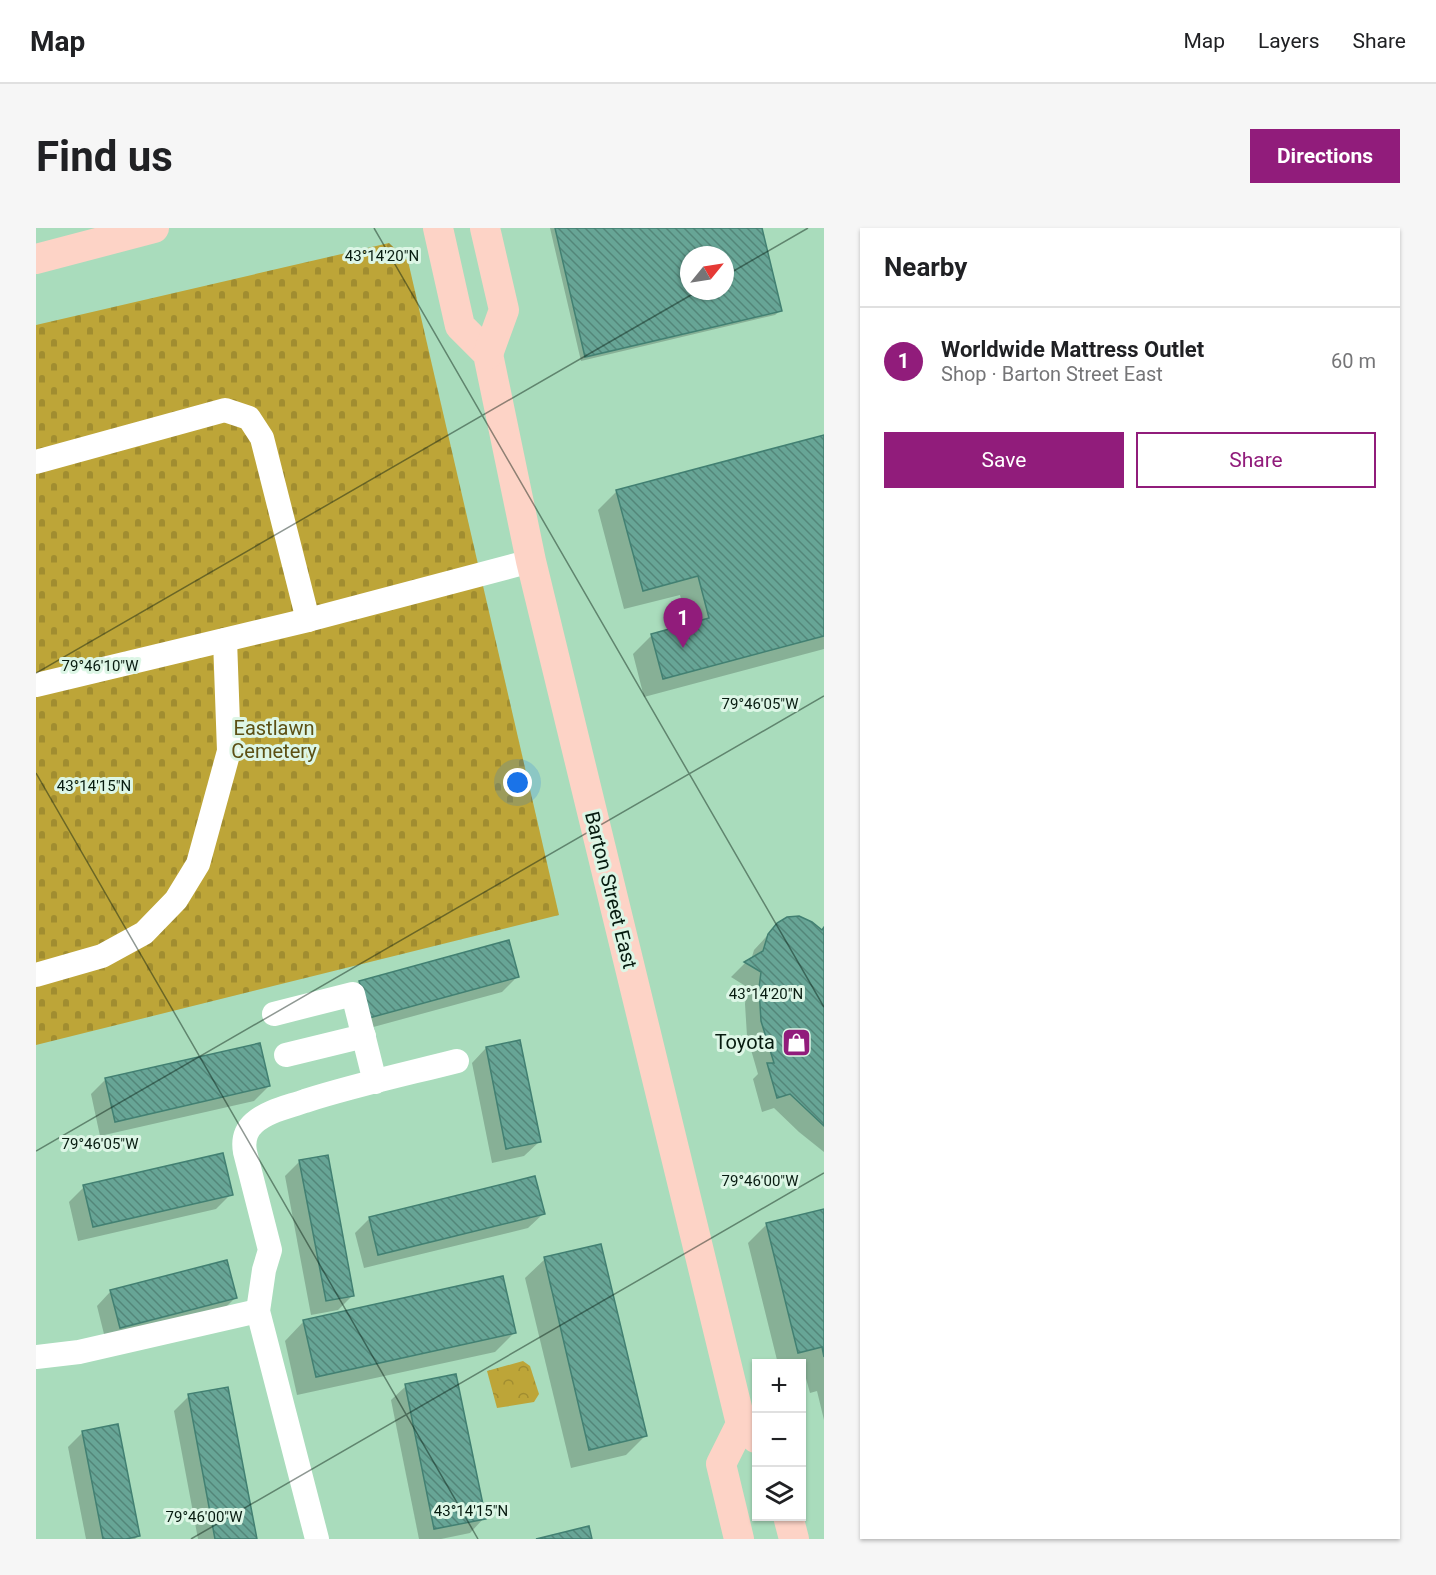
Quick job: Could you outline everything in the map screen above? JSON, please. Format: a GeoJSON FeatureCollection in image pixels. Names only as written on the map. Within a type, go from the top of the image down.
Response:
{"type":"FeatureCollection","features":[{"type":"Feature","properties":{"kind":"main road"},"geometry":{"type":"LineString","coordinates":[[36,259],[154,228]]}},
{"type":"Feature","properties":{"kind":"main road"},"geometry":{"type":"LineString","coordinates":[[438,228],[460,326],[488,354],[504,310],[485,228]]}},
{"type":"Feature","properties":{"kind":"main road","name":"Barton Street East"},"geometry":{"type":"LineString","coordinates":[[488,354],[531,561],[748,1431],[721,1464],[739,1539]]}},
{"type":"Feature","properties":{"kind":"main road"},"geometry":{"type":"LineString","coordinates":[[789,1521],[794,1539]]}},
{"type":"Feature","properties":{"kind":"lane"},"geometry":{"type":"LineString","coordinates":[[36,462],[225,410],[249,418],[262,438],[308,620]]}},
{"type":"Feature","properties":{"kind":"lane"},"geometry":{"type":"LineString","coordinates":[[36,685],[308,620],[531,561]]}},
{"type":"Feature","properties":{"kind":"lane"},"geometry":{"type":"LineString","coordinates":[[36,975],[102,956],[144,933],[176,900],[198,864],[229,751],[225,640]]}},
{"type":"Feature","properties":{"kind":"lane"},"geometry":{"type":"LineString","coordinates":[[274,1014],[353,994],[375,1082]]}},
{"type":"Feature","properties":{"kind":"lane"},"geometry":{"type":"LineString","coordinates":[[286,1055],[364,1036]]}},
{"type":"Feature","properties":{"kind":"lane"},"geometry":{"type":"LineString","coordinates":[[317,1539],[258,1311],[264,1270],[270,1250],[244,1148],[245,1136],[261,1118],[275,1111],[334,1092],[457,1061]]}},
{"type":"Feature","properties":{"kind":"lane"},"geometry":{"type":"LineString","coordinates":[[36,1358],[79,1352],[258,1311]]}},
{"type":"Feature","properties":{"kind":"green space","name":"Eastlawn Cemetery"},"geometry":{"type":"Polygon","coordinates":[[[389,243],[408,261],[559,915],[36,1045],[36,325],[389,243]]]}},
{"type":"Feature","properties":{"kind":"green space"},"geometry":{"type":"Polygon","coordinates":[[[523,1361],[530,1366],[539,1394],[534,1402],[497,1408],[487,1371],[523,1361]]]}},
{"type":"Feature","properties":{"kind":"building"},"geometry":{"type":"Polygon","coordinates":[[[555,228],[762,228],[782,311],[585,357],[555,228]]]}},
{"type":"Feature","properties":{"kind":"building"},"geometry":{"type":"Polygon","coordinates":[[[824,435],[824,636],[663,679],[651,634],[709,618],[698,576],[643,591],[616,490],[824,435]]]}},
{"type":"Feature","properties":{"kind":"building","name":"Toyota"},"geometry":{"type":"Polygon","coordinates":[[[799,916],[822,930],[824,927],[824,1126],[790,1094],[777,1098],[767,1063],[774,1063],[761,1021],[759,988],[761,972],[744,962],[763,951],[768,934],[777,923],[787,917],[799,916]]]}},
{"type":"Feature","properties":{"kind":"building"},"geometry":{"type":"Polygon","coordinates":[[[509,940],[519,977],[369,1018],[359,981],[509,940]]]}},
{"type":"Feature","properties":{"kind":"building"},"geometry":{"type":"Polygon","coordinates":[[[520,1040],[541,1142],[506,1149],[486,1047],[520,1040]]]}},
{"type":"Feature","properties":{"kind":"building"},"geometry":{"type":"Polygon","coordinates":[[[260,1043],[270,1086],[115,1122],[105,1078],[260,1043]]]}},
{"type":"Feature","properties":{"kind":"building"},"geometry":{"type":"Polygon","coordinates":[[[223,1153],[233,1195],[93,1227],[83,1185],[223,1153]]]}},
{"type":"Feature","properties":{"kind":"building"},"geometry":{"type":"Polygon","coordinates":[[[328,1155],[354,1296],[326,1301],[299,1160],[328,1155]]]}},
{"type":"Feature","properties":{"kind":"building"},"geometry":{"type":"Polygon","coordinates":[[[535,1176],[545,1214],[378,1255],[369,1217],[535,1176]]]}},
{"type":"Feature","properties":{"kind":"building"},"geometry":{"type":"Polygon","coordinates":[[[824,1209],[824,1357],[822,1347],[798,1353],[766,1223],[824,1209]]]}},
{"type":"Feature","properties":{"kind":"building"},"geometry":{"type":"Polygon","coordinates":[[[601,1244],[647,1436],[589,1450],[544,1257],[601,1244]]]}},
{"type":"Feature","properties":{"kind":"building"},"geometry":{"type":"Polygon","coordinates":[[[227,1260],[237,1298],[120,1328],[110,1290],[227,1260]]]}},
{"type":"Feature","properties":{"kind":"building"},"geometry":{"type":"Polygon","coordinates":[[[503,1276],[516,1333],[316,1377],[303,1320],[503,1276]]]}},
{"type":"Feature","properties":{"kind":"building"},"geometry":{"type":"Polygon","coordinates":[[[456,1374],[486,1519],[434,1529],[405,1384],[456,1374]]]}},
{"type":"Feature","properties":{"kind":"building"},"geometry":{"type":"Polygon","coordinates":[[[228,1387],[257,1539],[215,1539],[188,1394],[228,1387]]]}},
{"type":"Feature","properties":{"kind":"building"},"geometry":{"type":"Polygon","coordinates":[[[118,1424],[140,1536],[126,1539],[103,1539],[82,1431],[118,1424]]]}},
{"type":"Feature","properties":{"kind":"building"},"geometry":{"type":"Polygon","coordinates":[[[589,1526],[592,1539],[536,1539],[589,1526]]]}},
{"type":"Feature","properties":{"kind":"place","name":"Worldwide Mattress Outlet"},"geometry":{"type":"Point","coordinates":[683,648]}},
{"type":"Feature","properties":{"kind":"place","name":"Toyota"},"geometry":{"type":"Point","coordinates":[796,1042]}}]}
